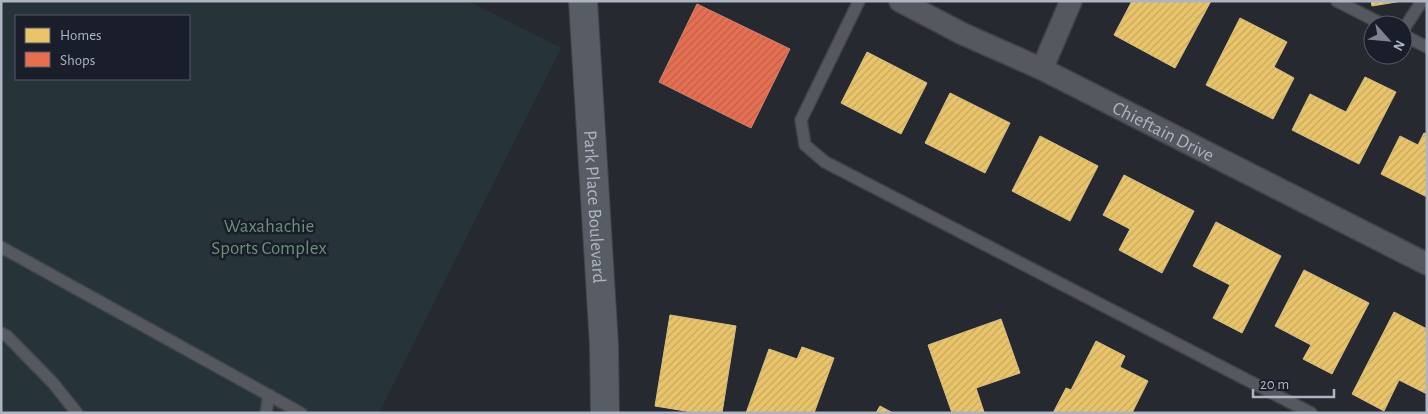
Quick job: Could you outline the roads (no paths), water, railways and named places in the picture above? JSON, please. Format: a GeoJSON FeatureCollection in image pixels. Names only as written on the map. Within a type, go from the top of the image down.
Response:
{"type":"FeatureCollection","features":[{"type":"Feature","properties":{"kind":"street","name":"Park Place Boulevard"},"geometry":{"type":"LineString","coordinates":[[584,1],[604,345],[606,413]]}},
{"type":"Feature","properties":{"kind":"street","name":"Chieftain Drive"},"geometry":{"type":"LineString","coordinates":[[900,1],[963,34],[1042,69],[1427,264]]}},
{"type":"Feature","properties":{"kind":"street"},"geometry":{"type":"LineString","coordinates":[[1042,69],[1071,1]]}},
{"type":"Feature","properties":{"kind":"lane"},"geometry":{"type":"LineString","coordinates":[[859,1],[801,120],[805,145],[825,162],[1311,413]]}},
{"type":"Feature","properties":{"kind":"lane"},"geometry":{"type":"LineString","coordinates":[[1337,1],[1364,15]]}},
{"type":"Feature","properties":{"kind":"lane"},"geometry":{"type":"LineString","coordinates":[[1413,15],[1422,1]]}},
{"type":"Feature","properties":{"kind":"lane"},"geometry":{"type":"LineString","coordinates":[[1413,40],[1427,47]]}},
{"type":"Feature","properties":{"kind":"lane"},"geometry":{"type":"LineString","coordinates":[[1,247],[301,413]]}},
{"type":"Feature","properties":{"kind":"lane"},"geometry":{"type":"LineString","coordinates":[[1,333],[7,336],[53,383],[77,413]]}},
{"type":"Feature","properties":{"kind":"lane"},"geometry":{"type":"LineString","coordinates":[[266,413],[269,395]]}},
{"type":"Feature","properties":{"kind":"park label","name":"Waxahachie Sports Complex"},"geometry":{"type":"Point","coordinates":[269,236]}}]}
